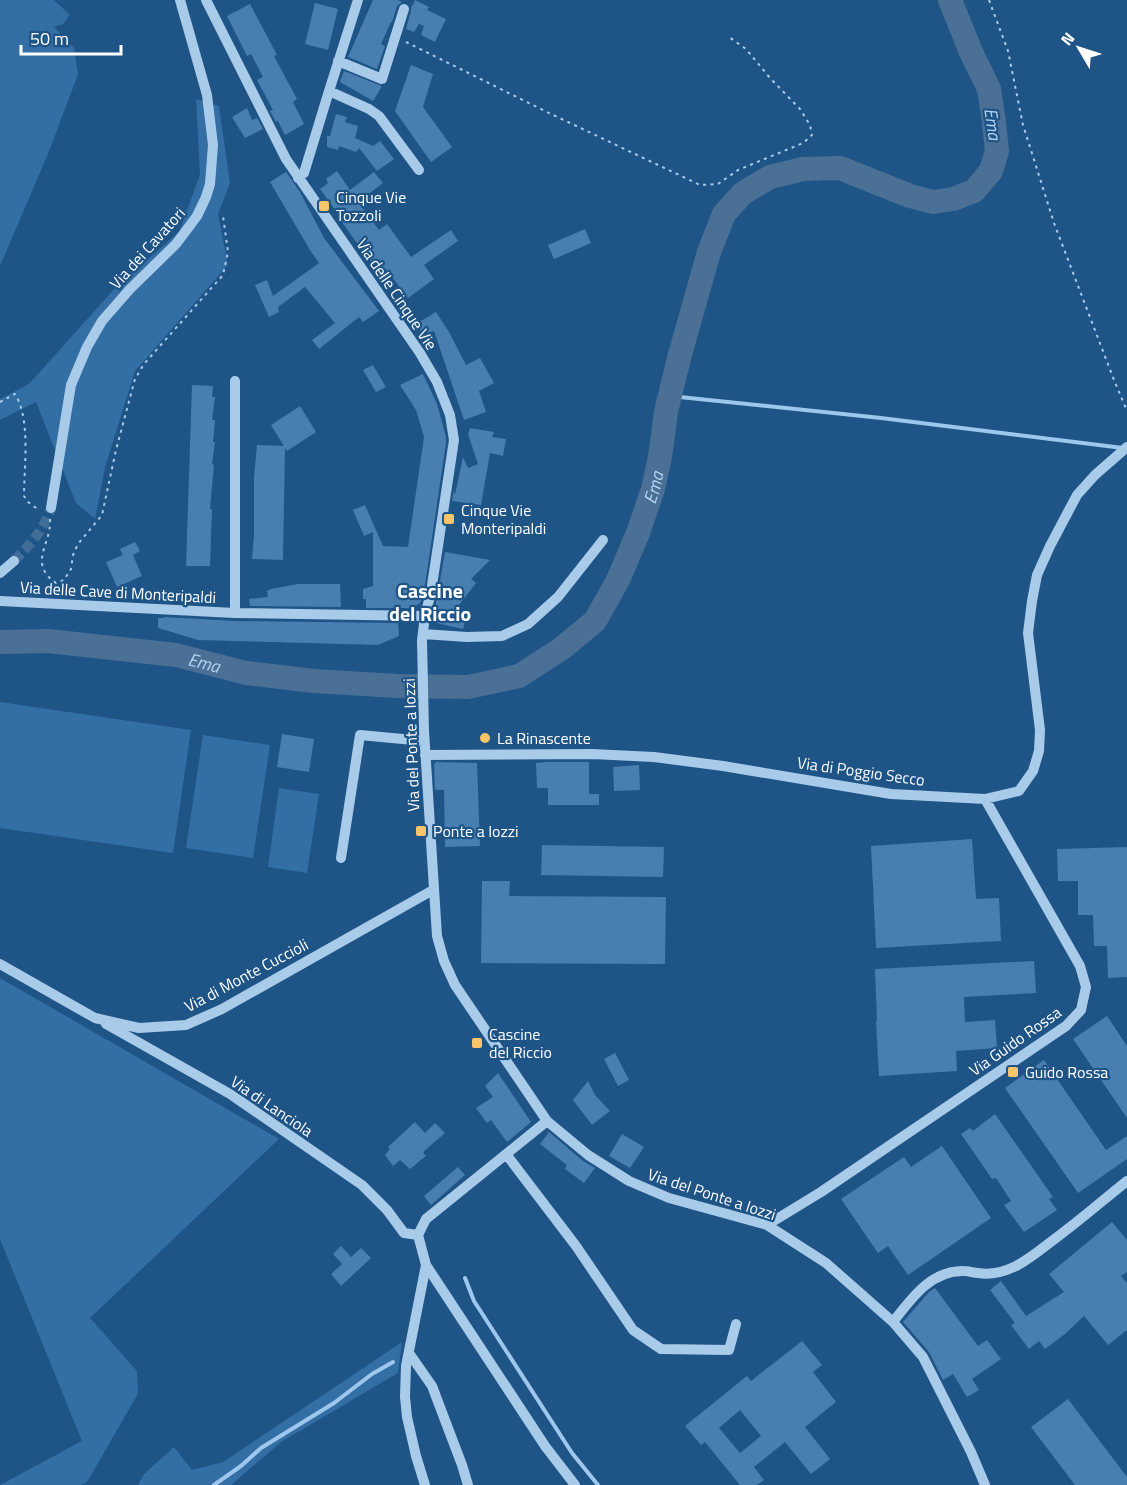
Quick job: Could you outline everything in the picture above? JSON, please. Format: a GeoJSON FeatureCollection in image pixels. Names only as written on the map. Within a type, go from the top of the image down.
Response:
{"type":"FeatureCollection","features":[{"type":"Feature","properties":{"kind":"street","name":"Via dei Cavatori"},"geometry":{"type":"LineString","coordinates":[[51,508],[70,385],[87,347],[102,321],[176,244],[197,216],[210,184],[213,145],[207,95],[180,0]]}},
{"type":"Feature","properties":{"kind":"street","name":"Via delle Cinque Vie"},"geometry":{"type":"LineString","coordinates":[[206,0],[286,159],[420,352],[450,415],[454,440],[422,637]]}},
{"type":"Feature","properties":{"kind":"street"},"geometry":{"type":"LineString","coordinates":[[298,178],[304,173],[358,0]]}},
{"type":"Feature","properties":{"kind":"street"},"geometry":{"type":"LineString","coordinates":[[338,61],[382,79],[405,9]]}},
{"type":"Feature","properties":{"kind":"street"},"geometry":{"type":"LineString","coordinates":[[329,91],[379,116],[418,171]]}},
{"type":"Feature","properties":{"kind":"street","name":"Via delle Cave di Monteripaldi"},"geometry":{"type":"LineString","coordinates":[[235,381],[235,613]]}},
{"type":"Feature","properties":{"kind":"street","name":"Via di Poggio Secco"},"geometry":{"type":"LineString","coordinates":[[425,755],[592,754],[654,757],[891,794],[985,799],[1019,791],[1033,771],[1039,751],[1040,730],[1029,633],[1037,575],[1077,495],[1095,475],[1127,447]]}},
{"type":"Feature","properties":{"kind":"street"},"geometry":{"type":"LineString","coordinates":[[422,637],[502,636],[528,624],[558,597],[603,540]]}},
{"type":"Feature","properties":{"kind":"street"},"geometry":{"type":"LineString","coordinates":[[0,573],[14,561]]}},
{"type":"Feature","properties":{"kind":"street","name":"Via delle Cave di Monteripaldi"},"geometry":{"type":"LineString","coordinates":[[0,601],[235,613],[424,616]]}},
{"type":"Feature","properties":{"kind":"street","name":"Via del Ponte a Iozzi"},"geometry":{"type":"LineString","coordinates":[[422,637],[424,736],[436,936],[455,985],[546,1121],[588,1155],[629,1181],[669,1198],[767,1225],[826,1263],[893,1322],[923,1357],[985,1485]]}},
{"type":"Feature","properties":{"kind":"street"},"geometry":{"type":"LineString","coordinates":[[342,858],[360,735],[424,736]]}},
{"type":"Feature","properties":{"kind":"street","name":"Via Guido Rossa"},"geometry":{"type":"LineString","coordinates":[[767,1225],[821,1192],[1066,1026],[1081,1010],[1086,987],[1080,966],[985,799]]}},
{"type":"Feature","properties":{"kind":"street","name":"Via di Monte Cuccioli"},"geometry":{"type":"LineString","coordinates":[[0,964],[95,1018],[139,1028],[186,1024],[222,1009],[433,890]]}},
{"type":"Feature","properties":{"kind":"street","name":"Via di Lanciola"},"geometry":{"type":"LineString","coordinates":[[95,1018],[230,1094],[362,1185],[387,1210],[404,1233],[418,1235]]}},
{"type":"Feature","properties":{"kind":"street"},"geometry":{"type":"LineString","coordinates":[[546,1121],[426,1219],[418,1235],[426,1265],[545,1446],[575,1485]]}},
{"type":"Feature","properties":{"kind":"street"},"geometry":{"type":"LineString","coordinates":[[506,1154],[576,1246],[633,1330],[661,1349],[729,1350],[736,1324]]}},
{"type":"Feature","properties":{"kind":"street"},"geometry":{"type":"LineString","coordinates":[[893,1322],[920,1289],[935,1279],[963,1271],[981,1274],[996,1273],[1014,1267],[1035,1254],[1127,1181]]}},
{"type":"Feature","properties":{"kind":"street"},"geometry":{"type":"LineString","coordinates":[[425,1485],[407,1417],[405,1397],[406,1366],[426,1265]]}},
{"type":"Feature","properties":{"kind":"street"},"geometry":{"type":"LineString","coordinates":[[409,1353],[432,1386],[468,1485]]}},
{"type":"Feature","properties":{"kind":"path"},"geometry":{"type":"LineString","coordinates":[[989,0],[1008,51],[1023,125],[1054,223],[1127,411]]}},
{"type":"Feature","properties":{"kind":"path"},"geometry":{"type":"LineString","coordinates":[[395,37],[700,185],[718,184],[738,170],[803,143],[812,135],[810,125],[800,109],[770,78],[747,49],[729,37]]}},
{"type":"Feature","properties":{"kind":"path"},"geometry":{"type":"LineString","coordinates":[[0,402],[15,394],[20,402],[26,429],[24,496],[28,502],[50,519],[51,526],[42,555],[43,569],[47,577],[56,583],[64,580],[71,569],[73,555],[78,544],[102,515],[135,379],[144,364],[223,275],[228,252],[223,216]]}},
{"type":"Feature","properties":{"kind":"shaded area"},"geometry":{"type":"Polygon","coordinates":[[[0,0],[54,0],[70,15],[63,24],[54,27],[74,48],[78,74],[50,149],[0,266],[0,0]]]}},
{"type":"Feature","properties":{"kind":"shaded area"},"geometry":{"type":"Polygon","coordinates":[[[196,99],[219,106],[230,183],[218,214],[228,265],[135,371],[105,467],[95,519],[76,503],[36,402],[0,420],[0,399],[29,384],[116,287],[179,232],[200,175],[196,99]]]}},
{"type":"Feature","properties":{"kind":"shaded area"},"geometry":{"type":"Polygon","coordinates":[[[0,702],[191,730],[173,853],[0,828],[0,702]]]}},
{"type":"Feature","properties":{"kind":"shaded area"},"geometry":{"type":"Polygon","coordinates":[[[203,735],[270,745],[253,858],[186,848],[203,735]]]}},
{"type":"Feature","properties":{"kind":"shaded area"},"geometry":{"type":"Polygon","coordinates":[[[279,788],[319,794],[307,873],[268,867],[279,788]]]}},
{"type":"Feature","properties":{"kind":"shaded area"},"geometry":{"type":"Polygon","coordinates":[[[0,978],[279,1139],[90,1318],[137,1371],[138,1394],[87,1482],[80,1485],[0,1485],[82,1441],[0,1239],[0,978]]]}},
{"type":"Feature","properties":{"kind":"shaded area"},"geometry":{"type":"Polygon","coordinates":[[[402,1342],[398,1373],[281,1442],[231,1485],[138,1485],[144,1474],[174,1447],[192,1470],[223,1462],[402,1342]]]}},
{"type":"Feature","properties":{"kind":"building"},"geometry":{"type":"Polygon","coordinates":[[[373,0],[402,2],[397,6],[381,44],[385,46],[377,69],[348,57],[373,0]]]}},
{"type":"Feature","properties":{"kind":"building"},"geometry":{"type":"Polygon","coordinates":[[[415,0],[429,7],[427,10],[446,19],[435,42],[421,35],[424,26],[419,24],[414,32],[406,29],[411,6],[415,0]]]}},
{"type":"Feature","properties":{"kind":"building"},"geometry":{"type":"Polygon","coordinates":[[[315,3],[338,9],[328,50],[305,44],[315,3]]]}},
{"type":"Feature","properties":{"kind":"building"},"geometry":{"type":"Polygon","coordinates":[[[250,4],[297,99],[293,102],[304,124],[285,135],[270,111],[273,110],[257,80],[263,77],[251,54],[247,56],[227,16],[250,4]]]}},
{"type":"Feature","properties":{"kind":"building"},"geometry":{"type":"Polygon","coordinates":[[[411,65],[433,74],[423,107],[452,147],[431,162],[395,111],[411,65]]]}},
{"type":"Feature","properties":{"kind":"building"},"geometry":{"type":"Polygon","coordinates":[[[344,71],[382,86],[373,101],[340,82],[344,71]]]}},
{"type":"Feature","properties":{"kind":"building"},"geometry":{"type":"Polygon","coordinates":[[[247,108],[252,120],[257,118],[263,129],[245,138],[232,117],[247,108]]]}},
{"type":"Feature","properties":{"kind":"building"},"geometry":{"type":"Polygon","coordinates":[[[336,114],[347,117],[345,122],[358,126],[355,138],[373,146],[380,141],[394,159],[377,171],[359,148],[356,152],[339,146],[338,150],[327,147],[327,136],[330,136],[336,114]]]}},
{"type":"Feature","properties":{"kind":"building"},"geometry":{"type":"Polygon","coordinates":[[[337,171],[350,190],[374,172],[383,183],[358,202],[379,230],[387,224],[411,257],[451,230],[458,241],[424,265],[434,279],[408,298],[386,269],[379,274],[320,189],[328,183],[326,179],[337,171]]]}},
{"type":"Feature","properties":{"kind":"building"},"geometry":{"type":"Polygon","coordinates":[[[286,172],[300,192],[324,238],[379,311],[363,322],[359,317],[319,349],[312,340],[335,323],[305,287],[278,307],[279,312],[269,317],[255,285],[267,280],[273,296],[319,263],[270,182],[286,172]]]}},
{"type":"Feature","properties":{"kind":"building"},"geometry":{"type":"Polygon","coordinates":[[[585,229],[591,243],[554,259],[548,245],[585,229]]]}},
{"type":"Feature","properties":{"kind":"building"},"geometry":{"type":"Polygon","coordinates":[[[436,312],[466,365],[480,358],[494,383],[479,391],[486,412],[464,420],[434,331],[423,334],[416,324],[436,312]]]}},
{"type":"Feature","properties":{"kind":"building"},"geometry":{"type":"Polygon","coordinates":[[[373,365],[386,387],[376,392],[363,370],[373,365]]]}},
{"type":"Feature","properties":{"kind":"building"},"geometry":{"type":"Polygon","coordinates":[[[423,374],[437,404],[446,437],[424,591],[420,603],[412,608],[366,608],[363,589],[373,586],[373,532],[364,536],[353,510],[365,505],[383,546],[408,547],[424,437],[416,410],[400,385],[423,374]]]}},
{"type":"Feature","properties":{"kind":"building"},"geometry":{"type":"Polygon","coordinates":[[[192,385],[213,386],[212,397],[215,397],[212,420],[215,420],[213,442],[215,442],[210,509],[212,509],[210,566],[186,566],[192,385]]]}},
{"type":"Feature","properties":{"kind":"building"},"geometry":{"type":"Polygon","coordinates":[[[300,406],[316,432],[287,451],[285,448],[283,560],[252,559],[257,445],[284,446],[271,425],[300,406]]]}},
{"type":"Feature","properties":{"kind":"building"},"geometry":{"type":"Polygon","coordinates":[[[470,428],[494,432],[492,437],[506,439],[503,456],[490,453],[481,505],[452,501],[463,457],[468,468],[478,464],[468,434],[470,428]]]}},
{"type":"Feature","properties":{"kind":"building"},"geometry":{"type":"Polygon","coordinates":[[[135,542],[140,551],[133,555],[142,576],[117,587],[106,562],[123,555],[120,549],[135,542]]]}},
{"type":"Feature","properties":{"kind":"building"},"geometry":{"type":"Polygon","coordinates":[[[445,552],[490,560],[471,579],[476,583],[455,610],[467,614],[463,629],[432,622],[445,552]]]}},
{"type":"Feature","properties":{"kind":"building"},"geometry":{"type":"Polygon","coordinates":[[[298,584],[340,584],[341,607],[250,606],[249,599],[268,597],[267,591],[271,589],[298,584]]]}},
{"type":"Feature","properties":{"kind":"building"},"geometry":{"type":"Polygon","coordinates":[[[158,618],[235,621],[398,623],[399,636],[378,645],[198,640],[158,628],[158,618]]]}},
{"type":"Feature","properties":{"kind":"building"},"geometry":{"type":"Polygon","coordinates":[[[282,734],[314,739],[309,772],[277,767],[282,734]]]}},
{"type":"Feature","properties":{"kind":"building"},"geometry":{"type":"Polygon","coordinates":[[[436,762],[477,763],[480,846],[445,847],[444,790],[435,790],[434,765],[436,762]]]}},
{"type":"Feature","properties":{"kind":"building"},"geometry":{"type":"Polygon","coordinates":[[[589,762],[589,794],[599,794],[599,805],[548,805],[548,788],[537,788],[536,763],[589,762]]]}},
{"type":"Feature","properties":{"kind":"building"},"geometry":{"type":"Polygon","coordinates":[[[639,765],[640,790],[614,791],[613,767],[639,765]]]}},
{"type":"Feature","properties":{"kind":"building"},"geometry":{"type":"Polygon","coordinates":[[[972,839],[976,899],[999,898],[1001,941],[876,948],[871,846],[972,839]]]}},
{"type":"Feature","properties":{"kind":"building"},"geometry":{"type":"Polygon","coordinates":[[[542,845],[664,847],[663,877],[541,875],[542,845]]]}},
{"type":"Feature","properties":{"kind":"building"},"geometry":{"type":"Polygon","coordinates":[[[1127,847],[1127,977],[1108,978],[1107,946],[1094,946],[1093,915],[1078,915],[1078,881],[1058,881],[1057,849],[1127,847]]]}},
{"type":"Feature","properties":{"kind":"building"},"geometry":{"type":"Polygon","coordinates":[[[482,881],[510,881],[509,896],[666,897],[665,964],[481,963],[482,881]]]}},
{"type":"Feature","properties":{"kind":"building"},"geometry":{"type":"Polygon","coordinates":[[[1034,961],[1036,993],[964,997],[965,1022],[995,1020],[997,1048],[956,1051],[957,1071],[879,1076],[875,969],[1034,961]]]}},
{"type":"Feature","properties":{"kind":"building"},"geometry":{"type":"Polygon","coordinates":[[[1107,1016],[1127,1046],[1127,1118],[1073,1039],[1107,1016]]]}},
{"type":"Feature","properties":{"kind":"building"},"geometry":{"type":"Polygon","coordinates":[[[615,1053],[629,1080],[618,1086],[604,1059],[615,1053]]]}},
{"type":"Feature","properties":{"kind":"building"},"geometry":{"type":"Polygon","coordinates":[[[1044,1060],[1106,1150],[1127,1136],[1127,1159],[1078,1193],[1005,1088],[1044,1060]]]}},
{"type":"Feature","properties":{"kind":"building"},"geometry":{"type":"Polygon","coordinates":[[[498,1073],[531,1122],[507,1142],[491,1120],[487,1123],[476,1108],[493,1097],[485,1086],[498,1073]]]}},
{"type":"Feature","properties":{"kind":"building"},"geometry":{"type":"Polygon","coordinates":[[[588,1081],[595,1095],[610,1111],[592,1125],[573,1100],[588,1081]]]}},
{"type":"Feature","properties":{"kind":"building"},"geometry":{"type":"Polygon","coordinates":[[[995,1114],[1053,1197],[1049,1199],[1057,1210],[1024,1232],[1004,1205],[1011,1201],[996,1178],[992,1179],[961,1134],[970,1128],[973,1131],[995,1114]]]}},
{"type":"Feature","properties":{"kind":"building"},"geometry":{"type":"Polygon","coordinates":[[[415,1122],[425,1133],[435,1123],[445,1133],[423,1152],[426,1156],[410,1169],[400,1160],[393,1166],[385,1155],[390,1149],[388,1147],[415,1122]]]}},
{"type":"Feature","properties":{"kind":"building"},"geometry":{"type":"Polygon","coordinates":[[[549,1132],[583,1161],[595,1168],[584,1183],[565,1169],[567,1165],[540,1144],[549,1132]]]}},
{"type":"Feature","properties":{"kind":"building"},"geometry":{"type":"Polygon","coordinates":[[[622,1134],[644,1147],[630,1168],[609,1156],[622,1134]]]}},
{"type":"Feature","properties":{"kind":"building"},"geometry":{"type":"Polygon","coordinates":[[[942,1146],[991,1218],[908,1275],[888,1246],[878,1253],[841,1199],[904,1157],[911,1167],[942,1146]]]}},
{"type":"Feature","properties":{"kind":"building"},"geometry":{"type":"Polygon","coordinates":[[[458,1167],[465,1175],[431,1205],[424,1196],[458,1167]]]}},
{"type":"Feature","properties":{"kind":"building"},"geometry":{"type":"Polygon","coordinates":[[[1112,1222],[1127,1240],[1127,1272],[1121,1276],[1127,1283],[1127,1330],[1108,1345],[1084,1316],[1045,1349],[1039,1341],[1029,1349],[1011,1325],[1015,1323],[990,1290],[1001,1281],[1026,1316],[1064,1292],[1049,1274],[1112,1222]]]}},
{"type":"Feature","properties":{"kind":"building"},"geometry":{"type":"Polygon","coordinates":[[[341,1246],[351,1257],[361,1248],[371,1258],[341,1286],[331,1274],[342,1264],[333,1254],[341,1246]]]}},
{"type":"Feature","properties":{"kind":"building"},"geometry":{"type":"Polygon","coordinates":[[[935,1288],[978,1346],[987,1340],[1001,1359],[972,1379],[979,1390],[967,1397],[953,1374],[943,1380],[929,1352],[903,1322],[935,1288]]]}},
{"type":"Feature","properties":{"kind":"building"},"geometry":{"type":"Polygon","coordinates":[[[802,1341],[822,1365],[813,1372],[836,1402],[805,1427],[830,1459],[811,1474],[785,1442],[754,1467],[764,1480],[757,1485],[740,1485],[705,1442],[701,1445],[685,1426],[747,1376],[751,1381],[802,1341]],[[740,1410],[719,1428],[740,1453],[761,1436],[740,1410]]]}},
{"type":"Feature","properties":{"kind":"building"},"geometry":{"type":"Polygon","coordinates":[[[1068,1399],[1127,1477],[1127,1485],[1075,1485],[1031,1427],[1068,1399]]]}},
{"type":"Feature","properties":{"kind":"waterway","name":"Ema"},"geometry":{"type":"LineString","coordinates":[[0,642],[48,641],[176,655],[246,673],[314,681],[468,687],[519,676],[561,649],[595,621],[618,580],[638,533],[653,489],[666,412],[679,358],[709,252],[724,214],[743,193],[770,177],[803,169],[840,168],[910,196],[933,202],[953,199],[974,191],[991,171],[997,151],[989,89],[950,0]]}},
{"type":"Feature","properties":{"kind":"waterway"},"geometry":{"type":"LineString","coordinates":[[670,396],[881,418],[1123,448]]}},
{"type":"Feature","properties":{"kind":"waterway"},"geometry":{"type":"LineString","coordinates":[[465,1278],[474,1301],[572,1453],[598,1485]]}},
{"type":"Feature","properties":{"kind":"waterway"},"geometry":{"type":"LineString","coordinates":[[214,1485],[261,1448],[334,1403],[372,1374],[393,1362]]}},
{"type":"Feature","properties":{"kind":"tunnel"},"geometry":{"type":"LineString","coordinates":[[14,561],[40,531],[51,508]]}},
{"type":"Feature","properties":{"kind":"place","name":"Cinque Vie Tozzoli"},"geometry":{"type":"Point","coordinates":[324,206]}},
{"type":"Feature","properties":{"kind":"place","name":"Cinque Vie Monteripaldi"},"geometry":{"type":"Point","coordinates":[449,519]}},
{"type":"Feature","properties":{"kind":"place","name":"La Rinascente"},"geometry":{"type":"Point","coordinates":[485,738]}},
{"type":"Feature","properties":{"kind":"place","name":"Ponte a Iozzi"},"geometry":{"type":"Point","coordinates":[421,831]}},
{"type":"Feature","properties":{"kind":"place","name":"Cascine del Riccio"},"geometry":{"type":"Point","coordinates":[477,1043]}},
{"type":"Feature","properties":{"kind":"place","name":"Guido Rossa"},"geometry":{"type":"Point","coordinates":[1013,1072]}},
{"type":"Feature","properties":{"kind":"district","name":"Cascine del Riccio"},"geometry":{"type":"Point","coordinates":[430,602]}}]}
